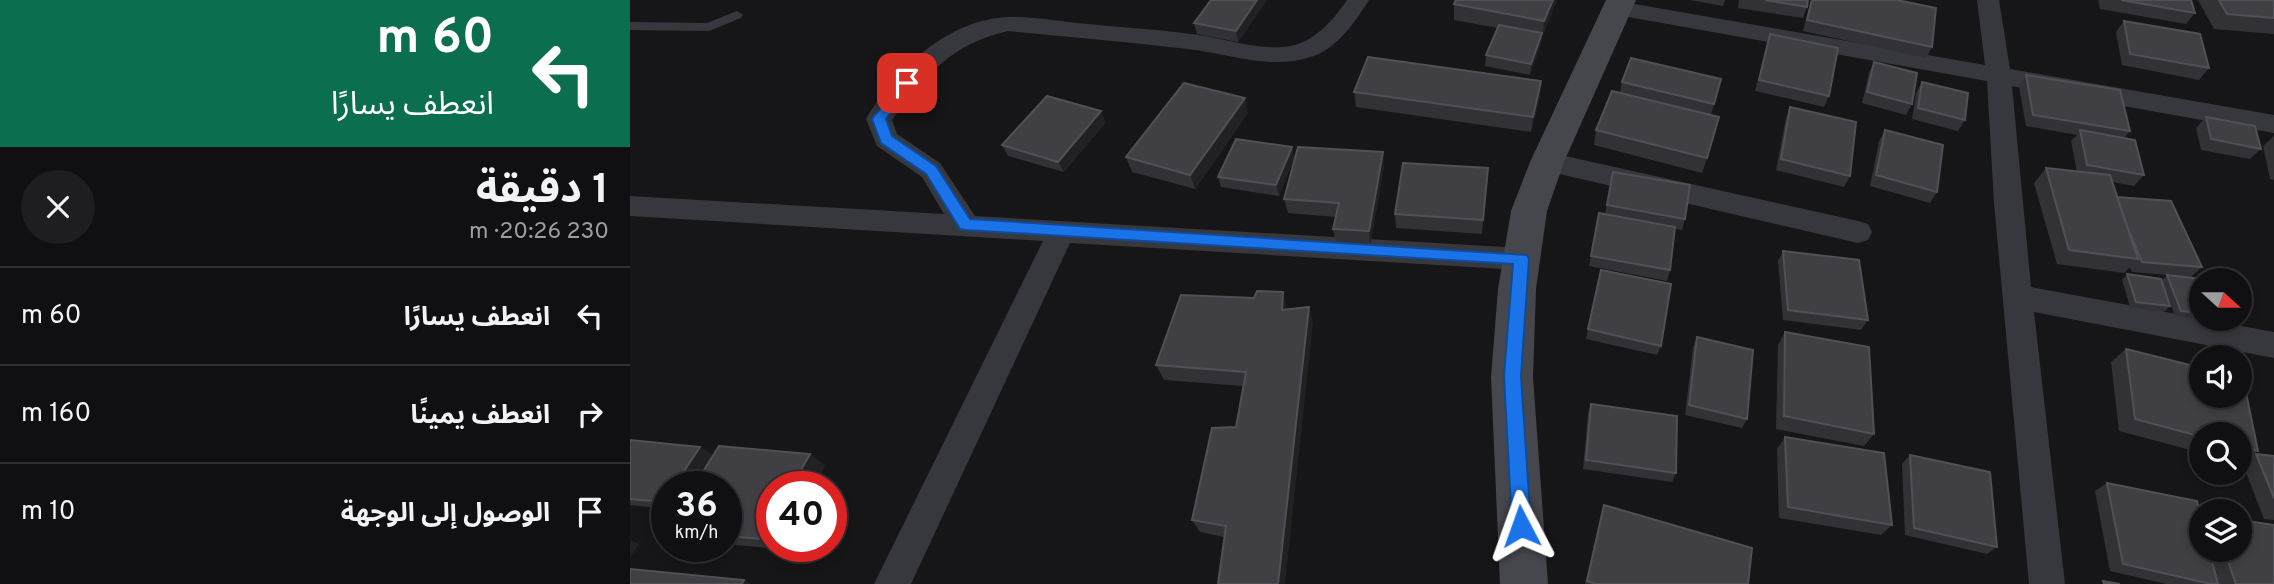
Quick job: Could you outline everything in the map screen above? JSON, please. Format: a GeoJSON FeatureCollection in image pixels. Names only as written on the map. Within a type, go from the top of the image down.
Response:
{"type":"FeatureCollection","features":[{"type":"Feature","properties":{"kind":"street"},"geometry":{"type":"LineString","coordinates":[[966,225],[931,170],[886,139],[879,119],[922,65],[946,44],[982,28],[1008,24],[1195,42],[1275,55],[1296,53],[1317,46],[1328,37],[1358,0]]}},
{"type":"Feature","properties":{"kind":"street"},"geometry":{"type":"LineString","coordinates":[[1988,0],[1999,78],[2047,584]]}},
{"type":"Feature","properties":{"kind":"street"},"geometry":{"type":"LineString","coordinates":[[1524,584],[1512,376],[1521,259],[1529,211],[1547,162],[1619,4],[1999,78],[2274,124]]}},
{"type":"Feature","properties":{"kind":"street"},"geometry":{"type":"LineString","coordinates":[[1547,162],[1858,232]]}},
{"type":"Feature","properties":{"kind":"street"},"geometry":{"type":"LineString","coordinates":[[630,206],[1521,259]]}},
{"type":"Feature","properties":{"kind":"street"},"geometry":{"type":"LineString","coordinates":[[892,584],[1062,231]]}},
{"type":"Feature","properties":{"kind":"street"},"geometry":{"type":"LineString","coordinates":[[2018,297],[2274,345]]}},
{"type":"Feature","properties":{"kind":"lane"},"geometry":{"type":"LineString","coordinates":[[630,26],[709,27],[737,15]]}},
{"type":"Feature","properties":{"kind":"building"},"geometry":{"type":"Polygon","coordinates":[[[1211,0],[1257,0],[1236,31],[1194,23],[1211,0]]]}},
{"type":"Feature","properties":{"kind":"building"},"geometry":{"type":"Polygon","coordinates":[[[1456,0],[1553,0],[1544,21],[1454,4],[1456,0]]]}},
{"type":"Feature","properties":{"kind":"building"},"geometry":{"type":"Polygon","coordinates":[[[1765,0],[1808,0],[1807,7],[1765,0]]]}},
{"type":"Feature","properties":{"kind":"building"},"geometry":{"type":"Polygon","coordinates":[[[1812,0],[1897,0],[1936,8],[1932,47],[1807,20],[1812,0]]]}},
{"type":"Feature","properties":{"kind":"building"},"geometry":{"type":"Polygon","coordinates":[[[2121,0],[2191,0],[2195,13],[2121,0]]]}},
{"type":"Feature","properties":{"kind":"building"},"geometry":{"type":"Polygon","coordinates":[[[2219,0],[2274,0],[2274,18],[2227,14],[2219,0]]]}},
{"type":"Feature","properties":{"kind":"building"},"geometry":{"type":"Polygon","coordinates":[[[2124,21],[2200,34],[2209,68],[2130,54],[2124,21]]]}},
{"type":"Feature","properties":{"kind":"building"},"geometry":{"type":"Polygon","coordinates":[[[1499,25],[1542,33],[1531,64],[1486,55],[1499,25]]]}},
{"type":"Feature","properties":{"kind":"building"},"geometry":{"type":"Polygon","coordinates":[[[1770,34],[1838,48],[1829,96],[1759,80],[1770,34]]]}},
{"type":"Feature","properties":{"kind":"building"},"geometry":{"type":"Polygon","coordinates":[[[1368,57],[1541,81],[1533,117],[1354,92],[1368,57]]]}},
{"type":"Feature","properties":{"kind":"building"},"geometry":{"type":"Polygon","coordinates":[[[1631,58],[1721,79],[1714,104],[1622,82],[1631,58]]]}},
{"type":"Feature","properties":{"kind":"building"},"geometry":{"type":"Polygon","coordinates":[[[1874,62],[1917,73],[1912,104],[1867,92],[1874,62]]]}},
{"type":"Feature","properties":{"kind":"building"},"geometry":{"type":"Polygon","coordinates":[[[2026,75],[2120,90],[2130,131],[2033,115],[2026,75]]]}},
{"type":"Feature","properties":{"kind":"building"},"geometry":{"type":"Polygon","coordinates":[[[1922,82],[1968,93],[1965,120],[1918,108],[1922,82]]]}},
{"type":"Feature","properties":{"kind":"building"},"geometry":{"type":"Polygon","coordinates":[[[1184,83],[1245,98],[1190,175],[1126,157],[1184,83]]]}},
{"type":"Feature","properties":{"kind":"building"},"geometry":{"type":"Polygon","coordinates":[[[1612,91],[1719,117],[1707,158],[1596,130],[1612,91]]]}},
{"type":"Feature","properties":{"kind":"building"},"geometry":{"type":"Polygon","coordinates":[[[1047,96],[1101,111],[1058,162],[1002,145],[1047,96]]]}},
{"type":"Feature","properties":{"kind":"building"},"geometry":{"type":"Polygon","coordinates":[[[1790,107],[1856,122],[1850,176],[1781,159],[1790,107]]]}},
{"type":"Feature","properties":{"kind":"building"},"geometry":{"type":"Polygon","coordinates":[[[2206,117],[2255,126],[2261,149],[2211,139],[2206,117]]]}},
{"type":"Feature","properties":{"kind":"building"},"geometry":{"type":"Polygon","coordinates":[[[1885,130],[1943,145],[1937,192],[1876,175],[1885,130]]]}},
{"type":"Feature","properties":{"kind":"building"},"geometry":{"type":"Polygon","coordinates":[[[2080,130],[2135,140],[2144,175],[2087,165],[2080,130]]]}},
{"type":"Feature","properties":{"kind":"building"},"geometry":{"type":"Polygon","coordinates":[[[1236,139],[1292,147],[1276,185],[1218,177],[1236,139]]]}},
{"type":"Feature","properties":{"kind":"building"},"geometry":{"type":"Polygon","coordinates":[[[1298,147],[1383,152],[1369,231],[1333,229],[1339,203],[1284,199],[1298,147]]]}},
{"type":"Feature","properties":{"kind":"building"},"geometry":{"type":"Polygon","coordinates":[[[1403,163],[1488,168],[1483,220],[1395,214],[1403,163]]]}},
{"type":"Feature","properties":{"kind":"building"},"geometry":{"type":"Polygon","coordinates":[[[2046,168],[2110,175],[2138,259],[2069,250],[2046,168]]]}},
{"type":"Feature","properties":{"kind":"building"},"geometry":{"type":"Polygon","coordinates":[[[1613,172],[1690,185],[1685,219],[1607,205],[1613,172]]]}},
{"type":"Feature","properties":{"kind":"building"},"geometry":{"type":"Polygon","coordinates":[[[2117,197],[2171,201],[2202,267],[2142,262],[2117,197]]]}},
{"type":"Feature","properties":{"kind":"building"},"geometry":{"type":"Polygon","coordinates":[[[1599,213],[1675,227],[1670,270],[1591,256],[1599,213]]]}},
{"type":"Feature","properties":{"kind":"building"},"geometry":{"type":"Polygon","coordinates":[[[1783,251],[1859,260],[1868,320],[1788,310],[1783,251]]]}},
{"type":"Feature","properties":{"kind":"building"},"geometry":{"type":"Polygon","coordinates":[[[1601,270],[1671,284],[1661,346],[1588,329],[1601,270]]]}},
{"type":"Feature","properties":{"kind":"building"},"geometry":{"type":"Polygon","coordinates":[[[2127,274],[2161,279],[2170,306],[2136,302],[2127,274]]]}},
{"type":"Feature","properties":{"kind":"building"},"geometry":{"type":"Polygon","coordinates":[[[2167,275],[2189,278],[2189,312],[2181,311],[2167,275]]]}},
{"type":"Feature","properties":{"kind":"building"},"geometry":{"type":"Polygon","coordinates":[[[1257,291],[1283,292],[1282,310],[1309,307],[1278,584],[1218,584],[1226,526],[1192,520],[1212,428],[1236,427],[1246,372],[1156,365],[1181,295],[1254,298],[1257,291]]]}},
{"type":"Feature","properties":{"kind":"building"},"geometry":{"type":"Polygon","coordinates":[[[1785,332],[1869,347],[1874,434],[1784,416],[1785,332]]]}},
{"type":"Feature","properties":{"kind":"building"},"geometry":{"type":"Polygon","coordinates":[[[1697,337],[1753,350],[1747,419],[1689,405],[1697,337]]]}},
{"type":"Feature","properties":{"kind":"building"},"geometry":{"type":"Polygon","coordinates":[[[2126,349],[2189,365],[2189,408],[2249,408],[2258,451],[2252,450],[2252,422],[2189,422],[2189,434],[2135,419],[2126,349]]]}},
{"type":"Feature","properties":{"kind":"building"},"geometry":{"type":"Polygon","coordinates":[[[1591,404],[1677,416],[1676,473],[1586,460],[1591,404]]]}},
{"type":"Feature","properties":{"kind":"building"},"geometry":{"type":"Polygon","coordinates":[[[1785,437],[1884,453],[1892,525],[1788,507],[1785,437]]]}},
{"type":"Feature","properties":{"kind":"building"},"geometry":{"type":"Polygon","coordinates":[[[630,440],[700,447],[684,471],[651,471],[651,501],[630,499],[630,440]]]}},
{"type":"Feature","properties":{"kind":"building"},"geometry":{"type":"Polygon","coordinates":[[[719,446],[810,454],[800,471],[756,471],[756,538],[742,537],[742,471],[703,471],[719,446]]]}},
{"type":"Feature","properties":{"kind":"building"},"geometry":{"type":"Polygon","coordinates":[[[2256,454],[2274,456],[2274,498],[2256,454]]]}},
{"type":"Feature","properties":{"kind":"building"},"geometry":{"type":"Polygon","coordinates":[[[1910,455],[1990,472],[1997,547],[1914,528],[1910,455]]]}},
{"type":"Feature","properties":{"kind":"building"},"geometry":{"type":"Polygon","coordinates":[[[2107,483],[2189,499],[2189,562],[2212,562],[2218,584],[2211,584],[2123,564],[2107,483]]]}},
{"type":"Feature","properties":{"kind":"building"},"geometry":{"type":"Polygon","coordinates":[[[1604,505],[1752,548],[1748,584],[1596,584],[1587,581],[1604,505]]]}},
{"type":"Feature","properties":{"kind":"building"},"geometry":{"type":"Polygon","coordinates":[[[2252,522],[2274,525],[2274,584],[2236,584],[2228,562],[2252,562],[2252,522]]]}},
{"type":"Feature","properties":{"kind":"building"},"geometry":{"type":"Polygon","coordinates":[[[630,569],[744,580],[742,584],[630,584],[630,569]]]}},
{"type":"Feature","properties":{"kind":"route"},"geometry":{"type":"LineString","coordinates":[[907,83],[879,119],[886,139],[931,170],[966,225],[1521,259],[1512,376],[1521,526]]}}]}
